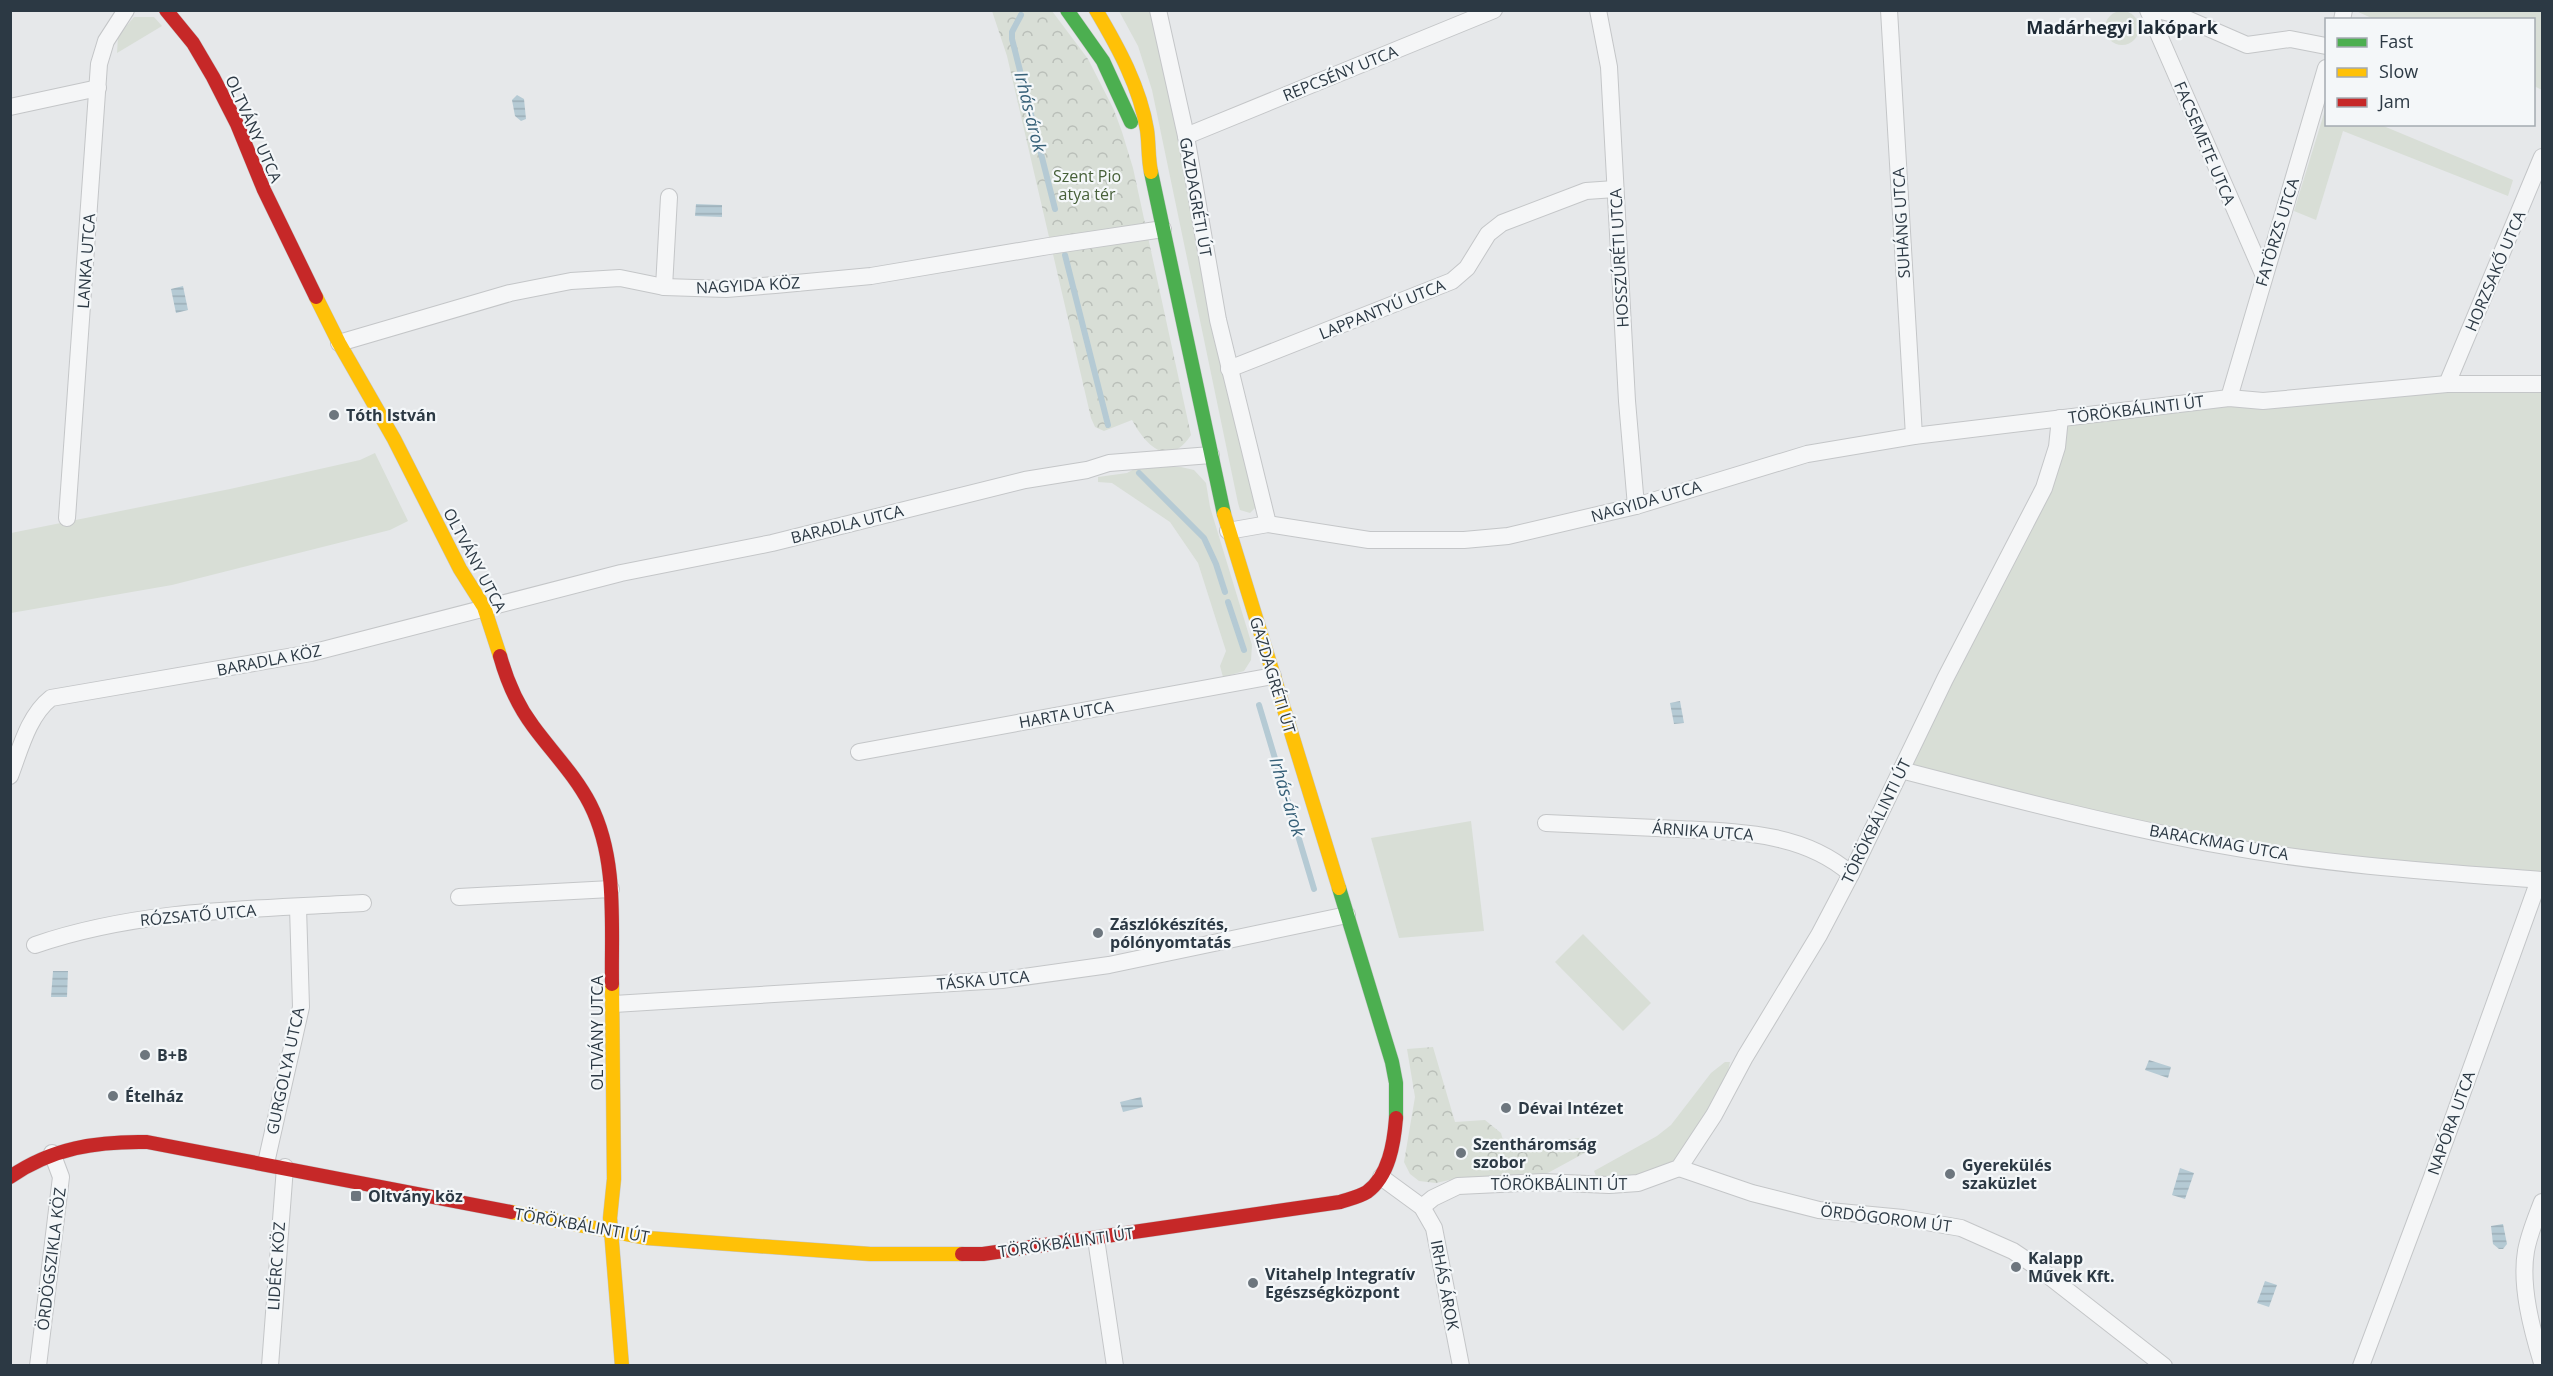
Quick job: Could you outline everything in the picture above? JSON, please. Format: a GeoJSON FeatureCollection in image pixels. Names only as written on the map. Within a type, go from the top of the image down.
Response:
{"type":"FeatureCollection","features":[{"type":"Feature","properties":{"kind":"street","name":"LANKA UTCA"},"geometry":{"type":"LineString","coordinates":[[67,518],[99,64],[106,41],[126,10]]}},
{"type":"Feature","properties":{"kind":"street","name":"OLTVÁNY UTCA"},"geometry":{"type":"LineString","coordinates":[[165,10],[193,43],[213,77],[237,124],[264,190],[339,343],[394,439],[460,569],[484,607],[494,632],[505,674],[518,701],[532,725],[575,780],[590,804],[601,832],[609,860],[614,1004],[614,1179],[611,1232]]}},
{"type":"Feature","properties":{"kind":"street","name":"GAZDAGRÉTI ÚT"},"geometry":{"type":"LineString","coordinates":[[1067,10],[1093,44],[1107,69],[1150,169]]}},
{"type":"Feature","properties":{"kind":"street","name":"GAZDAGRÉTI ÚT"},"geometry":{"type":"LineString","coordinates":[[1158,10],[1186,136],[1229,369],[1268,524]]}},
{"type":"Feature","properties":{"kind":"street","name":"REPCSÉNY UTCA"},"geometry":{"type":"LineString","coordinates":[[1186,136],[1494,10]]}},
{"type":"Feature","properties":{"kind":"street","name":"HOSSZÚRÉTI UTCA"},"geometry":{"type":"LineString","coordinates":[[1598,10],[1609,67],[1627,401],[1636,506]]}},
{"type":"Feature","properties":{"kind":"street","name":"SUHÁNG UTCA"},"geometry":{"type":"LineString","coordinates":[[1888,10],[1914,436]]}},
{"type":"Feature","properties":{"kind":"street","name":"FACSEMETE UTCA"},"geometry":{"type":"LineString","coordinates":[[2148,10],[2264,276]]}},
{"type":"Feature","properties":{"kind":"street"},"geometry":{"type":"LineString","coordinates":[[2157,10],[2178,15],[2247,45],[2290,39],[2325,46]]}},
{"type":"Feature","properties":{"kind":"street","name":"GAZDAGRÉTI ÚT"},"geometry":{"type":"LineString","coordinates":[[1097,14],[1117,45],[1139,98],[1147,130],[1150,169],[1228,531],[1387,1042],[1396,1082],[1395,1121],[1388,1162],[1381,1177]]}},
{"type":"Feature","properties":{"kind":"street","name":"FATÖRZS UTCA"},"geometry":{"type":"LineString","coordinates":[[2229,398],[2325,71]]}},
{"type":"Feature","properties":{"kind":"street"},"geometry":{"type":"LineString","coordinates":[[10,107],[98,88]]}},
{"type":"Feature","properties":{"kind":"street","name":"HORZSAKŐ UTCA"},"geometry":{"type":"LineString","coordinates":[[2447,384],[2542,157]]}},
{"type":"Feature","properties":{"kind":"street","name":"LAPPANTYÚ UTCA"},"geometry":{"type":"LineString","coordinates":[[1229,369],[1452,281],[1467,268],[1488,234],[1503,223],[1586,191],[1615,189]]}},
{"type":"Feature","properties":{"kind":"street"},"geometry":{"type":"LineString","coordinates":[[664,287],[669,197]]}},
{"type":"Feature","properties":{"kind":"street","name":"NAGYIDA KÖZ"},"geometry":{"type":"LineString","coordinates":[[339,343],[510,293],[571,281],[620,278],[664,287],[726,289],[871,276],[1163,229]]}},
{"type":"Feature","properties":{"kind":"street","name":"TÖRÖKBÁLINTI ÚT"},"geometry":{"type":"LineString","coordinates":[[1422,1207],[1433,1198],[1458,1186],[1543,1182],[1609,1185],[1638,1183],[1679,1168],[1714,1115],[1745,1057],[1819,935],[1851,874],[2044,488],[2057,447],[2060,418],[2229,398],[2263,401],[2447,384],[2542,384]]}},
{"type":"Feature","properties":{"kind":"street","name":"NAGYIDA UTCA"},"geometry":{"type":"LineString","coordinates":[[1228,531],[1268,524],[1369,540],[1464,540],[1508,536],[1636,506],[1808,454],[1914,436],[2060,418]]}},
{"type":"Feature","properties":{"kind":"street","name":"BARADLA UTCA"},"geometry":{"type":"LineString","coordinates":[[484,607],[621,573],[772,543],[1025,480],[1088,470],[1109,463],[1211,455]]}},
{"type":"Feature","properties":{"kind":"street","name":"BARADLA KÖZ"},"geometry":{"type":"LineString","coordinates":[[10,776],[27,730],[42,705],[51,698],[311,653],[484,607]]}},
{"type":"Feature","properties":{"kind":"street","name":"HARTA UTCA"},"geometry":{"type":"LineString","coordinates":[[859,752],[1273,675]]}},
{"type":"Feature","properties":{"kind":"street","name":"BARACKMAG UTCA"},"geometry":{"type":"LineString","coordinates":[[1901,770],[2056,811],[2226,846],[2326,860],[2541,880]]}},
{"type":"Feature","properties":{"kind":"street","name":"ÁRNIKA UTCA"},"geometry":{"type":"LineString","coordinates":[[1546,823],[1732,831],[1766,835],[1795,843],[1836,861],[1851,874]]}},
{"type":"Feature","properties":{"kind":"street","name":"NAPÓRA UTCA"},"geometry":{"type":"LineString","coordinates":[[2361,1365],[2541,880]]}},
{"type":"Feature","properties":{"kind":"street"},"geometry":{"type":"LineString","coordinates":[[459,897],[611,889]]}},
{"type":"Feature","properties":{"kind":"street","name":"RÓZSATŐ UTCA"},"geometry":{"type":"LineString","coordinates":[[35,945],[71,933],[135,919],[363,903]]}},
{"type":"Feature","properties":{"kind":"street","name":"GURGOLYA UTCA"},"geometry":{"type":"LineString","coordinates":[[266,1163],[301,1007],[298,907]]}},
{"type":"Feature","properties":{"kind":"street","name":"TÁSKA UTCA"},"geometry":{"type":"LineString","coordinates":[[614,1004],[1002,980],[1109,965],[1347,915]]}},
{"type":"Feature","properties":{"kind":"street","name":"TÖRÖKBÁLINTI ÚT"},"geometry":{"type":"LineString","coordinates":[[10,1178],[52,1153],[96,1142],[147,1142],[266,1163],[647,1238],[761,1247],[926,1255],[983,1254],[1340,1202],[1368,1191],[1381,1177]]}},
{"type":"Feature","properties":{"kind":"street","name":"ÖRDÖGSZIKLA KÖZ"},"geometry":{"type":"LineString","coordinates":[[38,1365],[61,1177],[52,1153]]}},
{"type":"Feature","properties":{"kind":"street","name":"LIDÉRC KÖZ"},"geometry":{"type":"LineString","coordinates":[[270,1365],[285,1167]]}},
{"type":"Feature","properties":{"kind":"street","name":"ÖRDÖGOROM ÚT"},"geometry":{"type":"LineString","coordinates":[[1679,1168],[1752,1193],[1819,1210],[1903,1218],[1961,1228],[2013,1251],[2032,1263],[2164,1365]]}},
{"type":"Feature","properties":{"kind":"street"},"geometry":{"type":"LineString","coordinates":[[1381,1177],[1422,1207]]}},
{"type":"Feature","properties":{"kind":"street"},"geometry":{"type":"LineString","coordinates":[[2542,1202],[2526,1252],[2527,1296],[2542,1363]]}},
{"type":"Feature","properties":{"kind":"street","name":"IRHÁS ÁROK"},"geometry":{"type":"LineString","coordinates":[[1422,1207],[1434,1228],[1461,1365]]}},
{"type":"Feature","properties":{"kind":"street"},"geometry":{"type":"LineString","coordinates":[[611,1232],[621,1365]]}},
{"type":"Feature","properties":{"kind":"street"},"geometry":{"type":"LineString","coordinates":[[1096,1239],[1114,1365]]}},
{"type":"Feature","properties":{"kind":"green space","name":"Szent Pio atya tér"},"geometry":{"type":"Polygon","coordinates":[[[992,11],[1052,11],[1088,59],[1114,110],[1133,168],[1191,435],[1174,451],[1158,450],[1151,445],[1132,420],[1104,431],[1095,427],[1091,418],[1007,56],[992,11]]]}},
{"type":"Feature","properties":{"kind":"green space"},"geometry":{"type":"Polygon","coordinates":[[[1119,11],[1151,11],[1256,507],[1250,513],[1240,510],[1238,503],[1152,90],[1138,46],[1119,11]]]}},
{"type":"Feature","properties":{"kind":"green space"},"geometry":{"type":"Polygon","coordinates":[[[2122,11],[2134,16],[2139,28],[2134,40],[2122,45],[2110,40],[2105,28],[2110,16],[2122,11]]]}},
{"type":"Feature","properties":{"kind":"green space"},"geometry":{"type":"Polygon","coordinates":[[[2356,11],[2542,11],[2542,90],[2535,86],[2535,18],[2372,18],[2356,11]]]}},
{"type":"Feature","properties":{"kind":"green space"},"geometry":{"type":"Polygon","coordinates":[[[134,17],[154,17],[162,26],[117,53],[118,36],[134,17]]]}},
{"type":"Feature","properties":{"kind":"green space"},"geometry":{"type":"Polygon","coordinates":[[[2325,110],[2325,126],[2383,126],[2513,180],[2508,196],[2343,131],[2316,220],[2294,211],[2325,110]]]}},
{"type":"Feature","properties":{"kind":"green space"},"geometry":{"type":"Polygon","coordinates":[[[2542,384],[2542,880],[2326,860],[1901,770],[2037,504],[2060,418],[2542,384]]]}},
{"type":"Feature","properties":{"kind":"green space"},"geometry":{"type":"Polygon","coordinates":[[[375,453],[408,521],[390,530],[172,585],[11,613],[11,533],[230,489],[360,460],[375,453]]]}},
{"type":"Feature","properties":{"kind":"green space"},"geometry":{"type":"Polygon","coordinates":[[[1140,466],[1181,467],[1194,470],[1206,483],[1210,507],[1252,645],[1251,660],[1244,671],[1223,677],[1220,666],[1226,651],[1198,563],[1170,522],[1112,483],[1098,482],[1098,477],[1127,473],[1140,466]]]}},
{"type":"Feature","properties":{"kind":"green space"},"geometry":{"type":"Polygon","coordinates":[[[1471,821],[1484,931],[1399,938],[1371,838],[1471,821]]]}},
{"type":"Feature","properties":{"kind":"green space"},"geometry":{"type":"Polygon","coordinates":[[[1583,934],[1651,1003],[1623,1031],[1555,962],[1583,934]]]}},
{"type":"Feature","properties":{"kind":"green space"},"geometry":{"type":"Polygon","coordinates":[[[1433,1047],[1455,1122],[1485,1120],[1501,1133],[1505,1147],[1587,1137],[1590,1150],[1546,1174],[1505,1178],[1463,1177],[1436,1183],[1419,1181],[1410,1174],[1404,1162],[1415,1097],[1407,1049],[1433,1047]]]}},
{"type":"Feature","properties":{"kind":"green space"},"geometry":{"type":"Polygon","coordinates":[[[1725,1062],[1730,1062],[1726,1081],[1674,1161],[1636,1178],[1596,1176],[1594,1171],[1657,1136],[1671,1125],[1711,1073],[1725,1062]]]}},
{"type":"Feature","properties":{"kind":"water"},"geometry":{"type":"Polygon","coordinates":[[[517,95],[524,99],[526,119],[521,121],[515,116],[512,100],[517,95]]]}},
{"type":"Feature","properties":{"kind":"water"},"geometry":{"type":"Polygon","coordinates":[[[696,204],[722,205],[722,217],[695,216],[696,204]]]}},
{"type":"Feature","properties":{"kind":"water"},"geometry":{"type":"Polygon","coordinates":[[[183,286],[188,310],[176,313],[171,289],[183,286]]]}},
{"type":"Feature","properties":{"kind":"water"},"geometry":{"type":"Polygon","coordinates":[[[1680,701],[1684,723],[1674,724],[1670,703],[1680,701]]]}},
{"type":"Feature","properties":{"kind":"water"},"geometry":{"type":"Polygon","coordinates":[[[53,971],[68,971],[67,997],[51,997],[53,971]]]}},
{"type":"Feature","properties":{"kind":"water"},"geometry":{"type":"Polygon","coordinates":[[[2149,1060],[2171,1067],[2168,1078],[2145,1070],[2149,1060]]]}},
{"type":"Feature","properties":{"kind":"water"},"geometry":{"type":"Polygon","coordinates":[[[1141,1097],[1143,1107],[1123,1112],[1120,1102],[1141,1097]]]}},
{"type":"Feature","properties":{"kind":"water"},"geometry":{"type":"Polygon","coordinates":[[[2180,1168],[2194,1173],[2185,1199],[2172,1195],[2180,1168]]]}},
{"type":"Feature","properties":{"kind":"water"},"geometry":{"type":"Polygon","coordinates":[[[2503,1224],[2507,1244],[2503,1249],[2499,1249],[2493,1244],[2491,1226],[2503,1224]]]}},
{"type":"Feature","properties":{"kind":"water"},"geometry":{"type":"Polygon","coordinates":[[[2265,1281],[2277,1285],[2269,1307],[2257,1303],[2265,1281]]]}},
{"type":"Feature","properties":{"kind":"waterway","name":"Irhás-árok"},"geometry":{"type":"LineString","coordinates":[[1021,15],[1012,32],[1012,39],[1055,209]]}},
{"type":"Feature","properties":{"kind":"waterway","name":"Irhás-árok"},"geometry":{"type":"LineString","coordinates":[[1065,255],[1108,425]]}},
{"type":"Feature","properties":{"kind":"waterway","name":"Irhás-árok"},"geometry":{"type":"LineString","coordinates":[[1139,473],[1204,538],[1225,592]]}},
{"type":"Feature","properties":{"kind":"waterway","name":"Irhás-árok"},"geometry":{"type":"LineString","coordinates":[[1228,602],[1244,650]]}},
{"type":"Feature","properties":{"kind":"waterway","name":"Irhás-árok"},"geometry":{"type":"LineString","coordinates":[[1259,705],[1314,889]]}},
{"type":"Feature","properties":{"kind":"traffic: fast"},"geometry":{"type":"LineString","coordinates":[[1067,10],[1103,61],[1131,122]]}},
{"type":"Feature","properties":{"kind":"traffic: fast"},"geometry":{"type":"LineString","coordinates":[[1151,172],[1224,514]]}},
{"type":"Feature","properties":{"kind":"traffic: fast"},"geometry":{"type":"LineString","coordinates":[[1339,888],[1392,1062],[1396,1083],[1396,1118]]}},
{"type":"Feature","properties":{"kind":"traffic: slow"},"geometry":{"type":"LineString","coordinates":[[1096,10],[1134,83],[1144,114],[1151,172]]}},
{"type":"Feature","properties":{"kind":"traffic: slow"},"geometry":{"type":"LineString","coordinates":[[316,297],[339,343],[394,439],[460,569],[484,607],[500,656]]}},
{"type":"Feature","properties":{"kind":"traffic: slow"},"geometry":{"type":"LineString","coordinates":[[1224,514],[1339,888]]}},
{"type":"Feature","properties":{"kind":"traffic: slow"},"geometry":{"type":"LineString","coordinates":[[612,984],[614,1179],[610,1218],[622,1366]]}},
{"type":"Feature","properties":{"kind":"traffic: slow"},"geometry":{"type":"LineString","coordinates":[[511,1212],[647,1238],[870,1254],[962,1254]]}},
{"type":"Feature","properties":{"kind":"traffic: jam"},"geometry":{"type":"LineString","coordinates":[[166,10],[193,43],[213,77],[237,124],[264,190],[316,297]]}},
{"type":"Feature","properties":{"kind":"traffic: jam"},"geometry":{"type":"LineString","coordinates":[[500,656],[522,710],[577,783],[599,825],[609,869],[611,892],[612,984]]}},
{"type":"Feature","properties":{"kind":"traffic: jam"},"geometry":{"type":"LineString","coordinates":[[962,1254],[983,1254],[1340,1202],[1354,1198],[1367,1192],[1381,1177],[1392,1148],[1396,1118]]}},
{"type":"Feature","properties":{"kind":"traffic: jam"},"geometry":{"type":"LineString","coordinates":[[10,1177],[42,1159],[76,1148],[110,1143],[147,1142],[511,1212]]}},
{"type":"Feature","properties":{"kind":"place","name":"Tóth István"},"geometry":{"type":"Point","coordinates":[334,415]}},
{"type":"Feature","properties":{"kind":"place","name":"Zászlókészítés, pólónyomtatás"},"geometry":{"type":"Point","coordinates":[1098,933]}},
{"type":"Feature","properties":{"kind":"place","name":"B+B"},"geometry":{"type":"Point","coordinates":[145,1055]}},
{"type":"Feature","properties":{"kind":"place","name":"Ételház"},"geometry":{"type":"Point","coordinates":[113,1096]}},
{"type":"Feature","properties":{"kind":"place","name":"Dévai Intézet"},"geometry":{"type":"Point","coordinates":[1506,1108]}},
{"type":"Feature","properties":{"kind":"place","name":"Szentháromság szobor"},"geometry":{"type":"Point","coordinates":[1461,1153]}},
{"type":"Feature","properties":{"kind":"place","name":"Gyerekülés szaküzlet"},"geometry":{"type":"Point","coordinates":[1950,1174]}},
{"type":"Feature","properties":{"kind":"place","name":"Oltvány köz"},"geometry":{"type":"Point","coordinates":[356,1196]}},
{"type":"Feature","properties":{"kind":"place","name":"Kalapp Művek Kft."},"geometry":{"type":"Point","coordinates":[2016,1267]}},
{"type":"Feature","properties":{"kind":"place","name":"Vitahelp Integratív Egészségközpont"},"geometry":{"type":"Point","coordinates":[1253,1283]}},
{"type":"Feature","properties":{"kind":"district","name":"Madárhegyi lakópark"},"geometry":{"type":"Point","coordinates":[2122,28]}}]}
